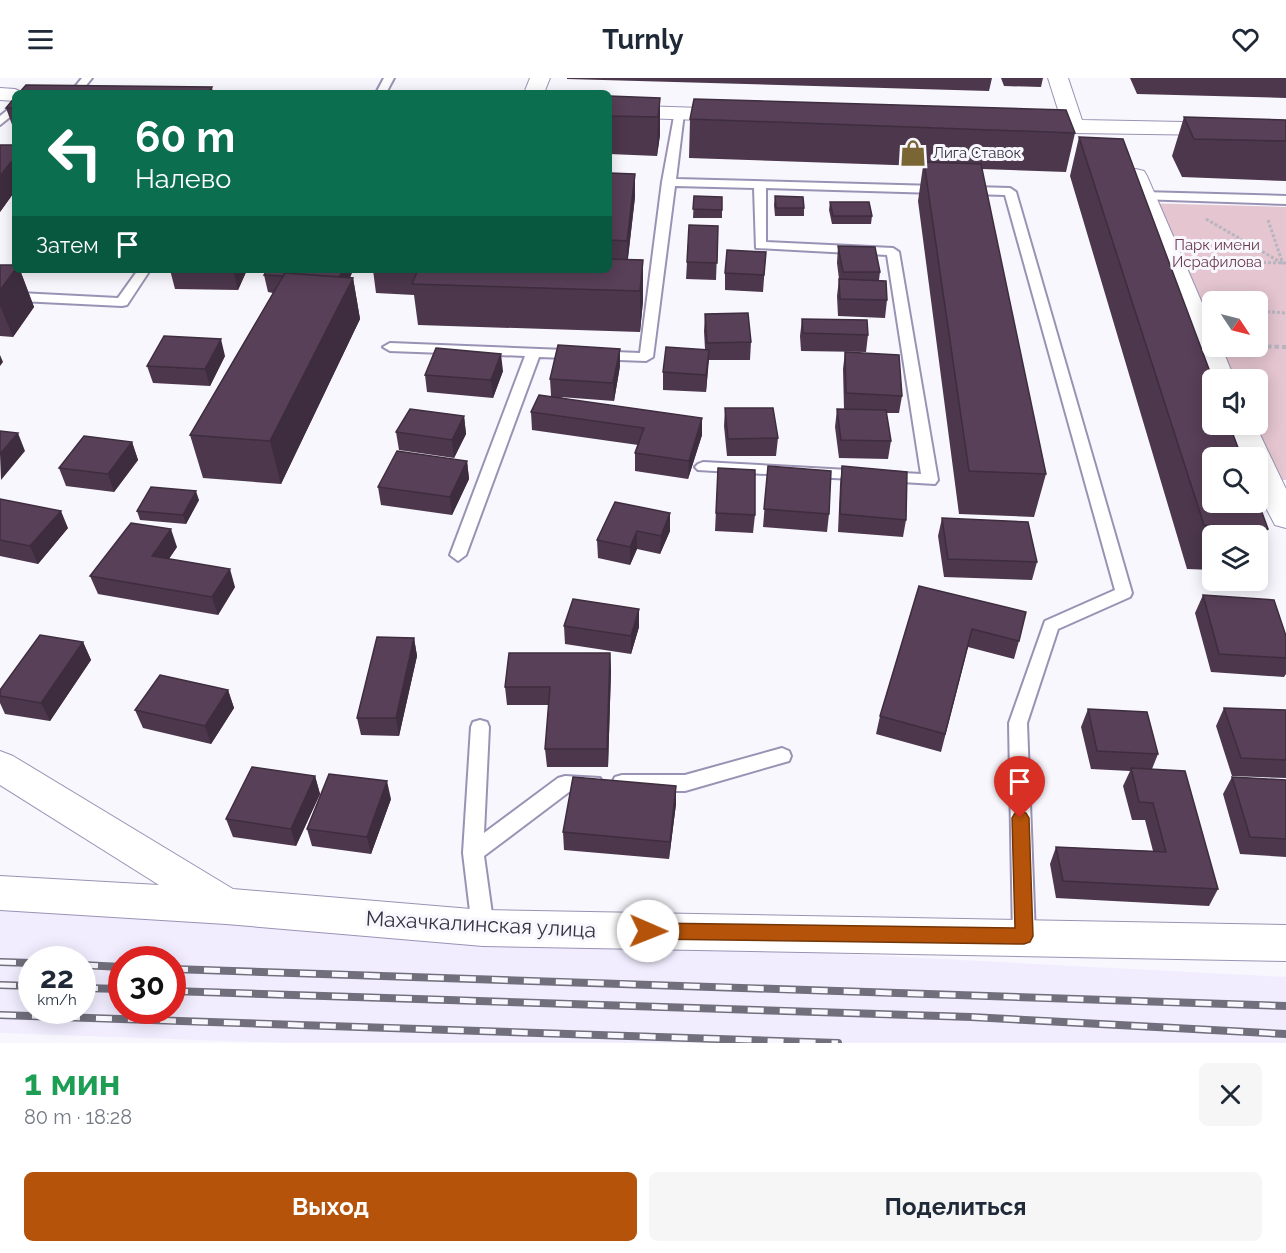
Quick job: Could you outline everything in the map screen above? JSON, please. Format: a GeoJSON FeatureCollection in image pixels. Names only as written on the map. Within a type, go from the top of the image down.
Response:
{"type":"FeatureCollection","features":[{"type":"Feature","properties":{"kind":"street"},"geometry":{"type":"LineString","coordinates":[[1058,78],[1074,127]]}},
{"type":"Feature","properties":{"kind":"street"},"geometry":{"type":"LineString","coordinates":[[612,111],[751,116]]}},
{"type":"Feature","properties":{"kind":"street"},"geometry":{"type":"LineString","coordinates":[[1012,124],[1074,127],[1124,143],[1286,130]]}},
{"type":"Feature","properties":{"kind":"street"},"geometry":{"type":"LineString","coordinates":[[1124,143],[1143,195],[1217,369]]}},
{"type":"Feature","properties":{"kind":"street"},"geometry":{"type":"LineString","coordinates":[[1268,480],[1281,502]]}},
{"type":"Feature","properties":{"kind":"street"},"geometry":{"type":"LineString","coordinates":[[0,766],[226,906]]}},
{"type":"Feature","properties":{"kind":"street","name":"Махачкалинская улица"},"geometry":{"type":"LineString","coordinates":[[0,893],[226,906],[483,928],[1024,936],[1286,943]]}},
{"type":"Feature","properties":{"kind":"lane"},"geometry":{"type":"LineString","coordinates":[[77,90],[87,78]]}},
{"type":"Feature","properties":{"kind":"lane"},"geometry":{"type":"LineString","coordinates":[[0,122],[12,110]]}},
{"type":"Feature","properties":{"kind":"lane"},"geometry":{"type":"LineString","coordinates":[[390,347],[646,357],[679,113]]}},
{"type":"Feature","properties":{"kind":"lane"},"geometry":{"type":"LineString","coordinates":[[668,182],[1010,192],[1124,593],[1051,626],[1018,723],[1024,936]]}},
{"type":"Feature","properties":{"kind":"lane"},"geometry":{"type":"LineString","coordinates":[[703,467],[930,480],[893,252],[760,245],[760,184]]}},
{"type":"Feature","properties":{"kind":"lane"},"geometry":{"type":"LineString","coordinates":[[1143,195],[1286,200]]}},
{"type":"Feature","properties":{"kind":"lane"},"geometry":{"type":"LineString","coordinates":[[0,296],[122,302],[142,273]]}},
{"type":"Feature","properties":{"kind":"lane"},"geometry":{"type":"LineString","coordinates":[[458,555],[533,354]]}},
{"type":"Feature","properties":{"kind":"lane"},"geometry":{"type":"LineString","coordinates":[[480,727],[473,853],[483,928]]}},
{"type":"Feature","properties":{"kind":"lane"},"geometry":{"type":"LineString","coordinates":[[473,853],[565,784],[685,783],[782,756]]}},
{"type":"Feature","properties":{"kind":"path"},"geometry":{"type":"LineString","coordinates":[[1183,197],[1186,208],[1285,264]]}},
{"type":"Feature","properties":{"kind":"path"},"geometry":{"type":"LineString","coordinates":[[1260,199],[1285,264]]}},
{"type":"Feature","properties":{"kind":"path"},"geometry":{"type":"LineString","coordinates":[[1193,261],[1285,264]]}},
{"type":"Feature","properties":{"kind":"path"},"geometry":{"type":"LineString","coordinates":[[1268,311],[1286,312]]}},
{"type":"Feature","properties":{"kind":"path"},"geometry":{"type":"LineString","coordinates":[[1268,347],[1286,348]]}},
{"type":"Feature","properties":{"kind":"shaded area"},"geometry":{"type":"Polygon","coordinates":[[[0,910],[1286,977],[1286,1043],[288,1043],[0,1033],[0,910]]]}},
{"type":"Feature","properties":{"kind":"green space","name":"Парк имени Исрафилова"},"geometry":{"type":"Polygon","coordinates":[[[1141,203],[1286,207],[1286,480],[1268,479],[1268,447],[1251,447],[1245,435],[1268,435],[1268,369],[1216,369],[1210,357],[1268,357],[1268,291],[1202,291],[1202,339],[1141,203]]]}},
{"type":"Feature","properties":{"kind":"building"},"geometry":{"type":"Polygon","coordinates":[[[26,85],[212,87],[210,90],[22,90],[26,85]]]}},
{"type":"Feature","properties":{"kind":"building"},"geometry":{"type":"Polygon","coordinates":[[[612,96],[660,98],[658,117],[612,116],[612,96]]]}},
{"type":"Feature","properties":{"kind":"building"},"geometry":{"type":"Polygon","coordinates":[[[694,99],[1066,110],[1075,133],[690,119],[694,99]]]}},
{"type":"Feature","properties":{"kind":"building"},"geometry":{"type":"Polygon","coordinates":[[[1184,117],[1286,120],[1286,141],[1194,139],[1184,117]]]}},
{"type":"Feature","properties":{"kind":"building"},"geometry":{"type":"Polygon","coordinates":[[[1079,137],[1123,139],[1202,351],[1202,357],[1204,357],[1209,369],[1202,369],[1202,435],[1233,435],[1238,447],[1202,447],[1202,513],[1262,513],[1267,525],[1204,525],[1079,137]]]}},
{"type":"Feature","properties":{"kind":"building"},"geometry":{"type":"Polygon","coordinates":[[[0,145],[12,145],[12,162],[0,176],[0,145]]]}},
{"type":"Feature","properties":{"kind":"building"},"geometry":{"type":"Polygon","coordinates":[[[924,162],[981,164],[1046,474],[969,471],[924,162]]]}},
{"type":"Feature","properties":{"kind":"building"},"geometry":{"type":"Polygon","coordinates":[[[612,173],[635,174],[627,241],[612,240],[612,173]]]}},
{"type":"Feature","properties":{"kind":"building"},"geometry":{"type":"Polygon","coordinates":[[[694,196],[722,197],[722,210],[693,209],[694,196]]]}},
{"type":"Feature","properties":{"kind":"building"},"geometry":{"type":"Polygon","coordinates":[[[775,196],[803,197],[804,208],[776,208],[775,196]]]}},
{"type":"Feature","properties":{"kind":"building"},"geometry":{"type":"Polygon","coordinates":[[[830,202],[869,202],[872,216],[833,216],[830,202]]]}},
{"type":"Feature","properties":{"kind":"building"},"geometry":{"type":"Polygon","coordinates":[[[689,225],[718,226],[717,263],[687,262],[689,225]]]}},
{"type":"Feature","properties":{"kind":"building"},"geometry":{"type":"Polygon","coordinates":[[[838,246],[875,247],[880,272],[843,272],[838,246]]]}},
{"type":"Feature","properties":{"kind":"building"},"geometry":{"type":"Polygon","coordinates":[[[727,250],[766,252],[764,275],[725,273],[727,250]]]}},
{"type":"Feature","properties":{"kind":"building"},"geometry":{"type":"Polygon","coordinates":[[[612,259],[643,260],[640,291],[412,284],[417,273],[612,273],[612,259]]]}},
{"type":"Feature","properties":{"kind":"building"},"geometry":{"type":"Polygon","coordinates":[[[0,265],[12,265],[13,273],[0,290],[0,265]]]}},
{"type":"Feature","properties":{"kind":"building"},"geometry":{"type":"Polygon","coordinates":[[[265,273],[285,273],[283,276],[264,275],[265,273]]]}},
{"type":"Feature","properties":{"kind":"building"},"geometry":{"type":"Polygon","coordinates":[[[285,273],[341,273],[339,277],[285,273]]]}},
{"type":"Feature","properties":{"kind":"building"},"geometry":{"type":"Polygon","coordinates":[[[285,273],[353,278],[270,441],[190,435],[285,273]]]}},
{"type":"Feature","properties":{"kind":"building"},"geometry":{"type":"Polygon","coordinates":[[[839,279],[886,281],[887,300],[840,299],[839,279]]]}},
{"type":"Feature","properties":{"kind":"building"},"geometry":{"type":"Polygon","coordinates":[[[748,313],[751,342],[707,343],[705,314],[748,313]]]}},
{"type":"Feature","properties":{"kind":"building"},"geometry":{"type":"Polygon","coordinates":[[[802,319],[867,320],[868,335],[803,333],[802,319]]]}},
{"type":"Feature","properties":{"kind":"building"},"geometry":{"type":"Polygon","coordinates":[[[164,336],[221,339],[205,369],[147,366],[164,336]]]}},
{"type":"Feature","properties":{"kind":"building"},"geometry":{"type":"Polygon","coordinates":[[[558,345],[620,349],[613,383],[550,379],[558,345]]]}},
{"type":"Feature","properties":{"kind":"building"},"geometry":{"type":"Polygon","coordinates":[[[666,347],[709,350],[706,375],[663,372],[666,347]]]}},
{"type":"Feature","properties":{"kind":"building"},"geometry":{"type":"Polygon","coordinates":[[[436,348],[501,354],[491,380],[425,375],[436,348]]]}},
{"type":"Feature","properties":{"kind":"building"},"geometry":{"type":"Polygon","coordinates":[[[845,352],[899,355],[902,396],[846,393],[845,352]]]}},
{"type":"Feature","properties":{"kind":"building"},"geometry":{"type":"Polygon","coordinates":[[[539,395],[702,418],[689,461],[635,453],[644,428],[531,412],[539,395]]]}},
{"type":"Feature","properties":{"kind":"building"},"geometry":{"type":"Polygon","coordinates":[[[725,408],[773,408],[778,438],[728,439],[725,408]]]}},
{"type":"Feature","properties":{"kind":"building"},"geometry":{"type":"Polygon","coordinates":[[[410,409],[464,416],[452,440],[396,432],[410,409]]]}},
{"type":"Feature","properties":{"kind":"building"},"geometry":{"type":"Polygon","coordinates":[[[837,409],[886,410],[891,441],[841,440],[837,409]]]}},
{"type":"Feature","properties":{"kind":"building"},"geometry":{"type":"Polygon","coordinates":[[[0,431],[18,433],[0,454],[0,431]]]}},
{"type":"Feature","properties":{"kind":"building"},"geometry":{"type":"Polygon","coordinates":[[[84,436],[132,442],[108,474],[59,468],[84,436]]]}},
{"type":"Feature","properties":{"kind":"building"},"geometry":{"type":"Polygon","coordinates":[[[397,451],[467,461],[450,497],[378,487],[397,451]]]}},
{"type":"Feature","properties":{"kind":"building"},"geometry":{"type":"Polygon","coordinates":[[[768,466],[831,471],[829,514],[764,509],[768,466]]]}},
{"type":"Feature","properties":{"kind":"building"},"geometry":{"type":"Polygon","coordinates":[[[842,466],[907,472],[906,520],[840,514],[842,466]]]}},
{"type":"Feature","properties":{"kind":"building"},"geometry":{"type":"Polygon","coordinates":[[[718,468],[755,470],[755,515],[716,513],[718,468]]]}},
{"type":"Feature","properties":{"kind":"building"},"geometry":{"type":"Polygon","coordinates":[[[151,487],[196,491],[183,515],[137,511],[151,487]]]}},
{"type":"Feature","properties":{"kind":"building"},"geometry":{"type":"Polygon","coordinates":[[[0,499],[61,511],[30,546],[0,540],[0,499]]]}},
{"type":"Feature","properties":{"kind":"building"},"geometry":{"type":"Polygon","coordinates":[[[615,502],[670,513],[661,536],[637,531],[630,547],[597,540],[615,502]]]}},
{"type":"Feature","properties":{"kind":"building"},"geometry":{"type":"Polygon","coordinates":[[[942,518],[1028,522],[1037,562],[948,559],[942,518]]]}},
{"type":"Feature","properties":{"kind":"building"},"geometry":{"type":"Polygon","coordinates":[[[131,523],[171,529],[152,556],[230,569],[212,597],[90,576],[131,523]]]}},
{"type":"Feature","properties":{"kind":"building"},"geometry":{"type":"Polygon","coordinates":[[[919,586],[1026,612],[1019,641],[972,629],[945,734],[880,716],[919,586]]]}},
{"type":"Feature","properties":{"kind":"building"},"geometry":{"type":"Polygon","coordinates":[[[1203,595],[1274,600],[1286,636],[1286,658],[1219,654],[1203,595]]]}},
{"type":"Feature","properties":{"kind":"building"},"geometry":{"type":"Polygon","coordinates":[[[573,599],[639,609],[631,636],[564,626],[573,599]]]}},
{"type":"Feature","properties":{"kind":"building"},"geometry":{"type":"Polygon","coordinates":[[[40,635],[83,642],[41,703],[0,696],[0,690],[40,635]]]}},
{"type":"Feature","properties":{"kind":"building"},"geometry":{"type":"Polygon","coordinates":[[[377,637],[414,638],[396,718],[357,718],[377,637]]]}},
{"type":"Feature","properties":{"kind":"building"},"geometry":{"type":"Polygon","coordinates":[[[509,653],[610,653],[607,749],[545,749],[550,687],[505,687],[509,653]]]}},
{"type":"Feature","properties":{"kind":"building"},"geometry":{"type":"Polygon","coordinates":[[[160,675],[228,690],[205,726],[135,710],[160,675]]]}},
{"type":"Feature","properties":{"kind":"building"},"geometry":{"type":"Polygon","coordinates":[[[1224,708],[1286,710],[1286,760],[1241,758],[1224,708]]]}},
{"type":"Feature","properties":{"kind":"building"},"geometry":{"type":"Polygon","coordinates":[[[1088,709],[1147,712],[1158,754],[1097,751],[1088,709]]]}},
{"type":"Feature","properties":{"kind":"building"},"geometry":{"type":"Polygon","coordinates":[[[252,767],[315,776],[291,829],[226,819],[252,767]]]}},
{"type":"Feature","properties":{"kind":"building"},"geometry":{"type":"Polygon","coordinates":[[[1131,768],[1185,771],[1218,889],[1063,881],[1056,847],[1166,852],[1153,803],[1139,802],[1131,768]]]}},
{"type":"Feature","properties":{"kind":"building"},"geometry":{"type":"Polygon","coordinates":[[[329,774],[387,781],[367,837],[307,829],[329,774]]]}},
{"type":"Feature","properties":{"kind":"building"},"geometry":{"type":"Polygon","coordinates":[[[573,777],[676,786],[670,842],[563,832],[573,777]]]}},
{"type":"Feature","properties":{"kind":"building"},"geometry":{"type":"Polygon","coordinates":[[[1232,777],[1286,780],[1286,839],[1250,837],[1232,777]]]}},
{"type":"Feature","properties":{"kind":"railway"},"geometry":{"type":"LineString","coordinates":[[0,962],[18,963]]}},
{"type":"Feature","properties":{"kind":"railway"},"geometry":{"type":"LineString","coordinates":[[96,966],[108,966]]}},
{"type":"Feature","properties":{"kind":"railway"},"geometry":{"type":"LineString","coordinates":[[186,969],[1286,1006]]}},
{"type":"Feature","properties":{"kind":"railway"},"geometry":{"type":"LineString","coordinates":[[0,985],[18,986]]}},
{"type":"Feature","properties":{"kind":"railway"},"geometry":{"type":"LineString","coordinates":[[96,988],[108,989]]}},
{"type":"Feature","properties":{"kind":"railway"},"geometry":{"type":"LineString","coordinates":[[186,991],[971,1017],[1286,1034]]}},
{"type":"Feature","properties":{"kind":"railway"},"geometry":{"type":"LineString","coordinates":[[0,1015],[838,1043]]}},
{"type":"Feature","properties":{"kind":"place","name":"Лига Ставок"},"geometry":{"type":"Point","coordinates":[913,153]}},
{"type":"Feature","properties":{"kind":"route"},"geometry":{"type":"LineString","coordinates":[[648,931],[1024,936],[1020,818]]}}]}
